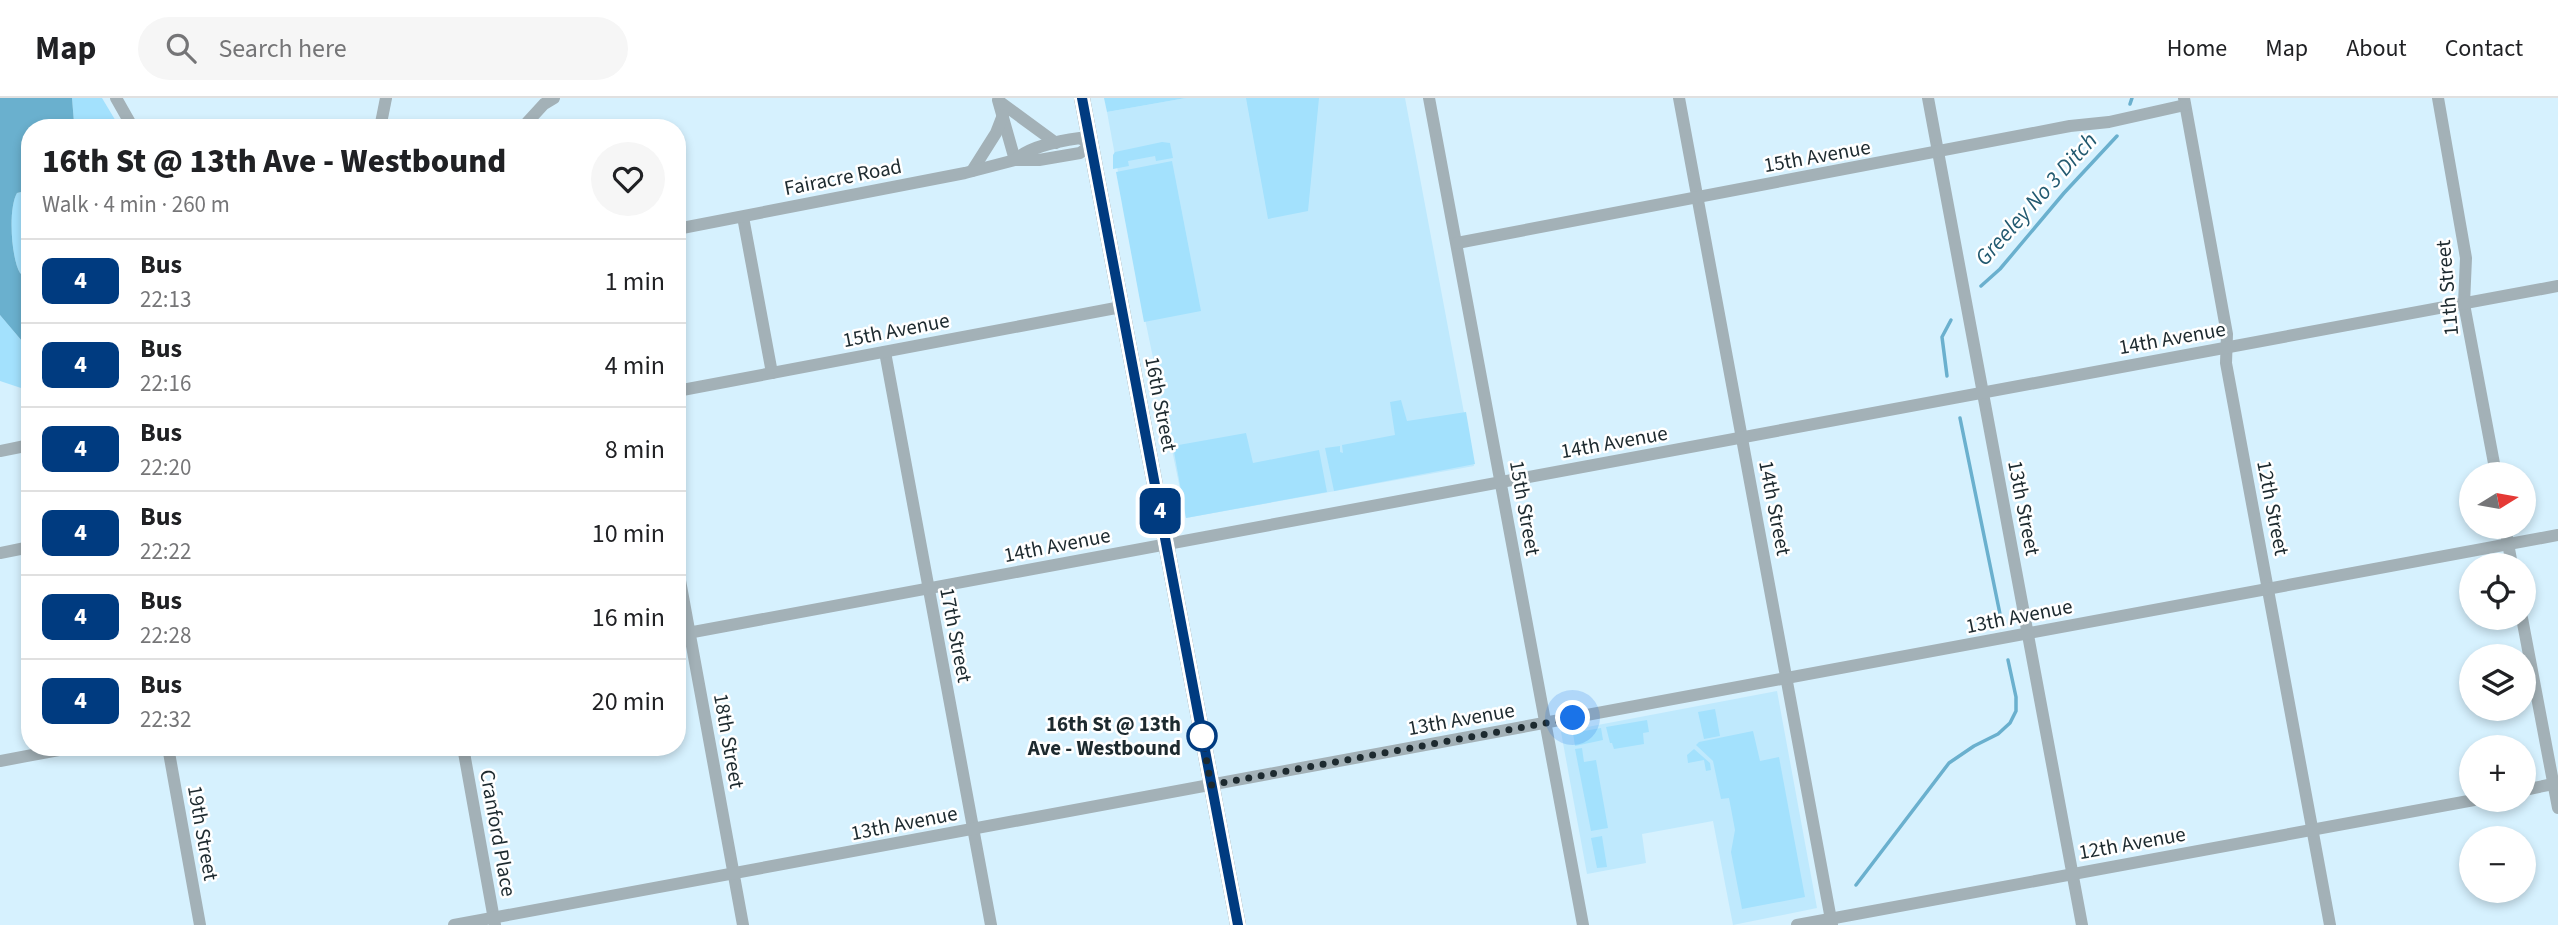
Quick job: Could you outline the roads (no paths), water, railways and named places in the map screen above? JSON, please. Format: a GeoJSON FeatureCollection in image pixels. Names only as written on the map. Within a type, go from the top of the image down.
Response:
{"type":"FeatureCollection","features":[{"type":"Feature","properties":{"kind":"main road","name":"16th Street"},"geometry":{"type":"LineString","coordinates":[[1082,98],[1238,925]]}},
{"type":"Feature","properties":{"kind":"street"},"geometry":{"type":"LineString","coordinates":[[116,98],[128,119]]}},
{"type":"Feature","properties":{"kind":"street"},"geometry":{"type":"LineString","coordinates":[[382,119],[386,98]]}},
{"type":"Feature","properties":{"kind":"street"},"geometry":{"type":"LineString","coordinates":[[530,119],[544,104],[554,98]]}},
{"type":"Feature","properties":{"kind":"street","name":"15th Street"},"geometry":{"type":"LineString","coordinates":[[1429,98],[1583,925]]}},
{"type":"Feature","properties":{"kind":"street","name":"14th Street"},"geometry":{"type":"LineString","coordinates":[[1679,98],[1832,922]]}},
{"type":"Feature","properties":{"kind":"street","name":"13th Street"},"geometry":{"type":"LineString","coordinates":[[1928,98],[2082,925]]}},
{"type":"Feature","properties":{"kind":"street","name":"11th Street"},"geometry":{"type":"LineString","coordinates":[[2438,98],[2466,258],[2464,304],[2494,462]]}},
{"type":"Feature","properties":{"kind":"street","name":"15th Avenue"},"geometry":{"type":"LineString","coordinates":[[1457,243],[1938,153],[2184,102]]}},
{"type":"Feature","properties":{"kind":"street","name":"12th Street"},"geometry":{"type":"LineString","coordinates":[[2184,102],[2227,334],[2226,363],[2330,925]]}},
{"type":"Feature","properties":{"kind":"street"},"geometry":{"type":"LineString","coordinates":[[1000,105],[1056,143]]}},
{"type":"Feature","properties":{"kind":"street"},"geometry":{"type":"LineString","coordinates":[[1000,105],[1015,160]]}},
{"type":"Feature","properties":{"kind":"street"},"geometry":{"type":"LineString","coordinates":[[972,171],[996,133],[1000,105]]}},
{"type":"Feature","properties":{"kind":"street","name":"Fairacre Road"},"geometry":{"type":"LineString","coordinates":[[686,227],[972,171],[1015,160],[1040,160],[1080,153],[1091,145],[1080,138],[1022,154],[1015,160]]}},
{"type":"Feature","properties":{"kind":"street"},"geometry":{"type":"LineString","coordinates":[[743,217],[772,373]]}},
{"type":"Feature","properties":{"kind":"street","name":"14th Avenue"},"geometry":{"type":"LineString","coordinates":[[686,634],[2558,286]]}},
{"type":"Feature","properties":{"kind":"street","name":"15th Avenue"},"geometry":{"type":"LineString","coordinates":[[686,389],[1121,307]]}},
{"type":"Feature","properties":{"kind":"street","name":"17th Street"},"geometry":{"type":"LineString","coordinates":[[885,352],[991,925]]}},
{"type":"Feature","properties":{"kind":"street"},"geometry":{"type":"LineString","coordinates":[[0,451],[21,447]]}},
{"type":"Feature","properties":{"kind":"street","name":"13th Avenue"},"geometry":{"type":"LineString","coordinates":[[454,925],[494,921],[2558,535]]}},
{"type":"Feature","properties":{"kind":"street"},"geometry":{"type":"LineString","coordinates":[[2508,539],[2510,553]]}},
{"type":"Feature","properties":{"kind":"street"},"geometry":{"type":"LineString","coordinates":[[0,553],[21,549]]}},
{"type":"Feature","properties":{"kind":"street"},"geometry":{"type":"LineString","coordinates":[[2524,630],[2556,784],[2558,808]]}},
{"type":"Feature","properties":{"kind":"street","name":"18th Street"},"geometry":{"type":"LineString","coordinates":[[686,644],[743,925]]}},
{"type":"Feature","properties":{"kind":"street"},"geometry":{"type":"LineString","coordinates":[[0,761],[27,756]]}},
{"type":"Feature","properties":{"kind":"street","name":"19th Street"},"geometry":{"type":"LineString","coordinates":[[170,756],[200,925]]}},
{"type":"Feature","properties":{"kind":"street","name":"Cranford Place"},"geometry":{"type":"LineString","coordinates":[[465,756],[494,921]]}},
{"type":"Feature","properties":{"kind":"street"},"geometry":{"type":"LineString","coordinates":[[2536,788],[2556,784]]}},
{"type":"Feature","properties":{"kind":"street","name":"12th Avenue"},"geometry":{"type":"LineString","coordinates":[[1797,925],[1832,922],[2073,874],[2459,803]]}},
{"type":"Feature","properties":{"kind":"waterway","name":"Greeley No 3 Ditch"},"geometry":{"type":"LineString","coordinates":[[2130,104],[2132,98]]}},
{"type":"Feature","properties":{"kind":"waterway","name":"Greeley No 3 Ditch"},"geometry":{"type":"LineString","coordinates":[[1981,286],[2000,269],[2064,193],[2117,136]]}},
{"type":"Feature","properties":{"kind":"waterway","name":"Greeley No 3 Ditch"},"geometry":{"type":"LineString","coordinates":[[1947,376],[1942,337],[1951,320]]}},
{"type":"Feature","properties":{"kind":"waterway","name":"Greeley No 3 Ditch"},"geometry":{"type":"LineString","coordinates":[[1960,418],[2000,614]]}},
{"type":"Feature","properties":{"kind":"waterway","name":"Greeley No 3 Ditch"},"geometry":{"type":"LineString","coordinates":[[1856,885],[1949,763],[1998,734],[2010,723],[2016,711],[2016,697],[2008,660]]}},
{"type":"Feature","properties":{"kind":"place","name":"16th St @ 13th Ave - Westbound"},"geometry":{"type":"Point","coordinates":[1202,736]}}]}
